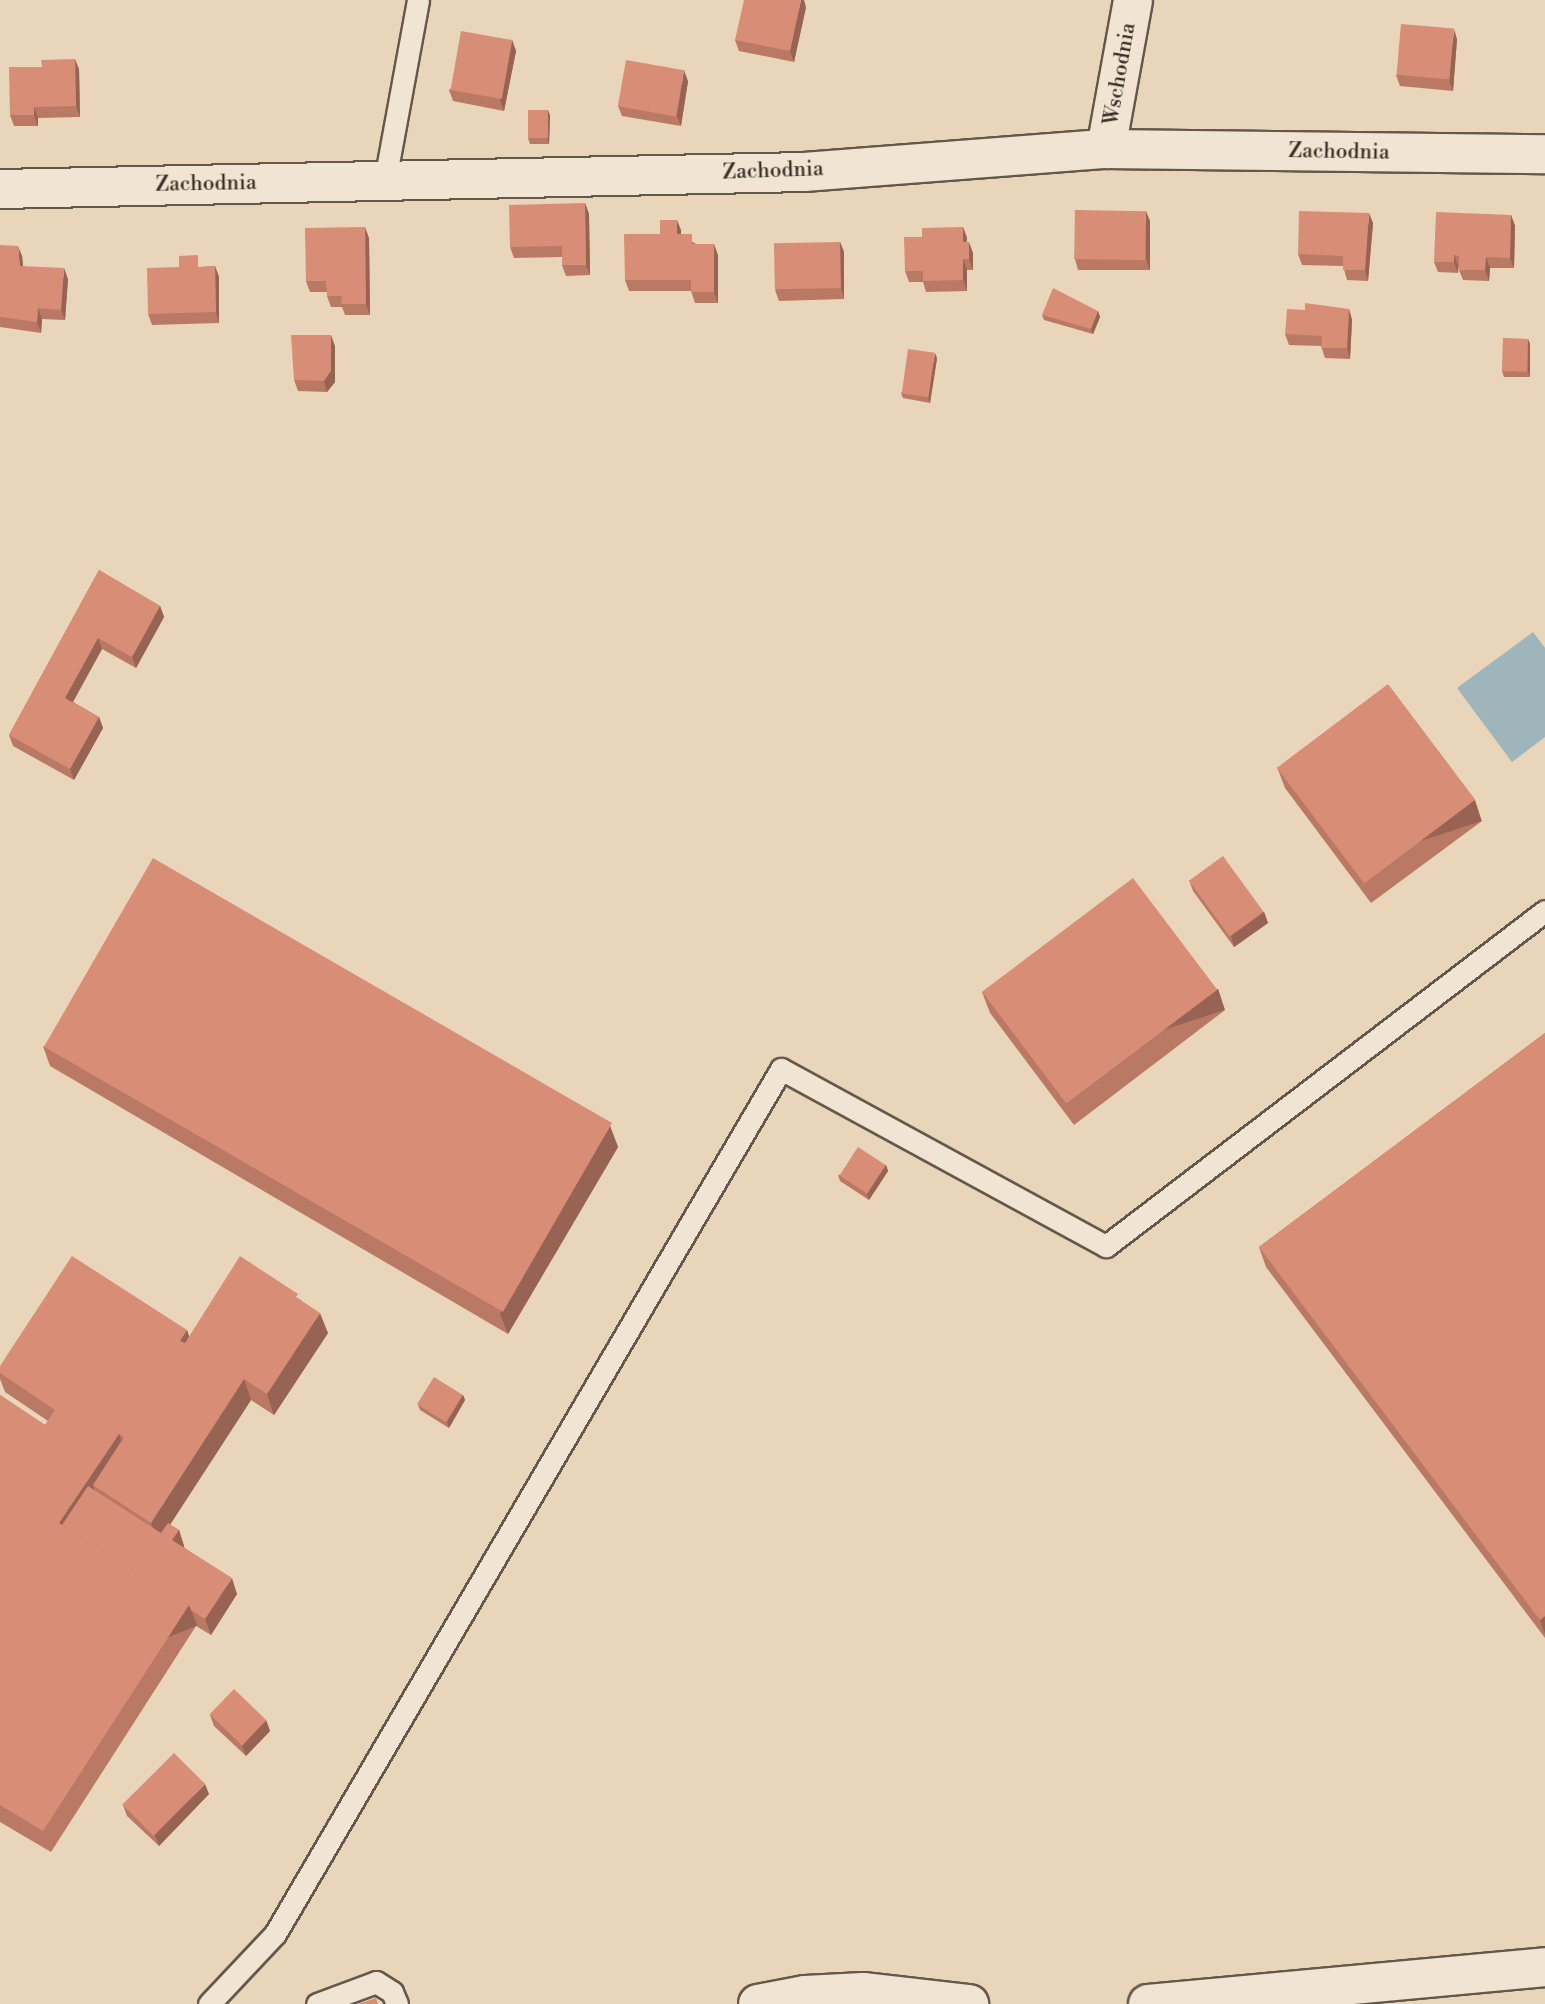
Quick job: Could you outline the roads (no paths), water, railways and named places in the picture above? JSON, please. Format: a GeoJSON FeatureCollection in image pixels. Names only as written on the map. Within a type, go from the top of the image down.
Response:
{"type":"FeatureCollection","features":[{"type":"Feature","properties":{"kind":"street","name":"Wschodnia"},"geometry":{"type":"LineString","coordinates":[[1106,149],[1133,0]]}},
{"type":"Feature","properties":{"kind":"street","name":"Zachodnia"},"geometry":{"type":"LineString","coordinates":[[0,189],[804,172],[1106,149],[1545,155]]}},
{"type":"Feature","properties":{"kind":"street"},"geometry":{"type":"LineString","coordinates":[[1148,2004],[1545,1967]]}},
{"type":"Feature","properties":{"kind":"street"},"geometry":{"type":"LineString","coordinates":[[758,2004],[805,1995],[863,1992],[969,2004]]}},
{"type":"Feature","properties":{"kind":"lane"},"geometry":{"type":"LineString","coordinates":[[385,180],[418,0]]}},
{"type":"Feature","properties":{"kind":"lane"},"geometry":{"type":"LineString","coordinates":[[209,2004],[275,1934],[781,1069],[1106,1245],[1545,911]]}},
{"type":"Feature","properties":{"kind":"lane"},"geometry":{"type":"LineString","coordinates":[[317,2004],[376,1982],[392,1992],[397,2004]]}},
{"type":"Feature","properties":{"kind":"water"},"geometry":{"type":"Polygon","coordinates":[[[1533,632],[1545,648],[1545,737],[1512,762],[1457,688],[1533,632]]]}}]}
